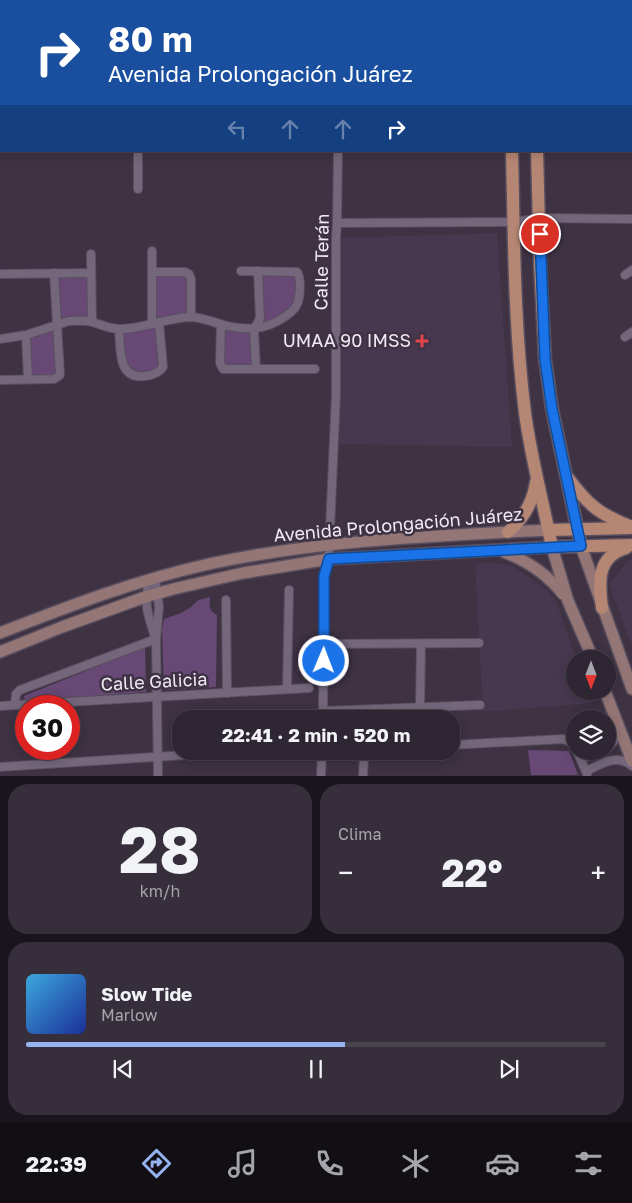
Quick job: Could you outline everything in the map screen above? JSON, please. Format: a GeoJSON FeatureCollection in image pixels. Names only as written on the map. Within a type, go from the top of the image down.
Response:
{"type":"FeatureCollection","features":[{"type":"Feature","properties":{"kind":"main road"},"geometry":{"type":"LineString","coordinates":[[512,152],[519,359],[529,441],[552,547]]}},
{"type":"Feature","properties":{"kind":"main road"},"geometry":{"type":"LineString","coordinates":[[537,152],[545,359],[552,409],[581,546]]}},
{"type":"Feature","properties":{"kind":"main road"},"geometry":{"type":"LineString","coordinates":[[566,474],[594,508],[632,528]]}},
{"type":"Feature","properties":{"kind":"main road"},"geometry":{"type":"LineString","coordinates":[[508,532],[519,522],[527,509],[534,494],[537,475]]}},
{"type":"Feature","properties":{"kind":"main road","name":"Avenida Prolongación Juárez"},"geometry":{"type":"LineString","coordinates":[[549,530],[632,528]]}},
{"type":"Feature","properties":{"kind":"main road"},"geometry":{"type":"LineString","coordinates":[[602,608],[599,583],[602,569],[609,558],[616,552],[632,546]]}},
{"type":"Feature","properties":{"kind":"main road","name":"Avenida Prolongación Juárez"},"geometry":{"type":"LineString","coordinates":[[552,547],[632,546]]}},
{"type":"Feature","properties":{"kind":"street"},"geometry":{"type":"LineString","coordinates":[[138,152],[138,189]]}},
{"type":"Feature","properties":{"kind":"street","name":"Calle Terán"},"geometry":{"type":"LineString","coordinates":[[330,544],[335,403],[338,152]]}},
{"type":"Feature","properties":{"kind":"street"},"geometry":{"type":"LineString","coordinates":[[337,223],[514,222],[540,218],[632,218]]}},
{"type":"Feature","properties":{"kind":"street"},"geometry":{"type":"LineString","coordinates":[[119,330],[123,367],[127,372],[134,375],[149,376],[160,372],[163,367],[156,323],[152,251]]}},
{"type":"Feature","properties":{"kind":"street"},"geometry":{"type":"LineString","coordinates":[[91,254],[87,273],[92,322]]}},
{"type":"Feature","properties":{"kind":"street"},"geometry":{"type":"LineString","coordinates":[[624,275],[632,270]]}},
{"type":"Feature","properties":{"kind":"street"},"geometry":{"type":"LineString","coordinates":[[0,339],[26,335],[76,321],[92,322],[119,330],[191,317],[254,330],[284,318],[294,310],[299,299],[298,274],[294,271],[241,271]]}},
{"type":"Feature","properties":{"kind":"street"},"geometry":{"type":"LineString","coordinates":[[256,370],[254,330],[260,318],[258,271]]}},
{"type":"Feature","properties":{"kind":"street"},"geometry":{"type":"LineString","coordinates":[[152,272],[184,272],[189,274],[191,279],[191,317]]}},
{"type":"Feature","properties":{"kind":"street"},"geometry":{"type":"LineString","coordinates":[[1,380],[54,379],[59,377],[54,273]]}},
{"type":"Feature","properties":{"kind":"street"},"geometry":{"type":"LineString","coordinates":[[0,274],[87,273]]}},
{"type":"Feature","properties":{"kind":"street"},"geometry":{"type":"LineString","coordinates":[[221,324],[220,364],[226,370],[315,369]]}},
{"type":"Feature","properties":{"kind":"street"},"geometry":{"type":"LineString","coordinates":[[26,335],[28,379]]}},
{"type":"Feature","properties":{"kind":"street","name":"Avenida Prolongación Juárez"},"geometry":{"type":"LineString","coordinates":[[0,633],[86,600],[208,564],[330,544],[549,530]]}},
{"type":"Feature","properties":{"kind":"street"},"geometry":{"type":"LineString","coordinates":[[323,710],[324,576],[329,559],[330,544]]}},
{"type":"Feature","properties":{"kind":"street"},"geometry":{"type":"LineString","coordinates":[[581,546],[632,689]]}},
{"type":"Feature","properties":{"kind":"street"},"geometry":{"type":"LineString","coordinates":[[552,547],[568,601],[589,650]]}},
{"type":"Feature","properties":{"kind":"street","name":"Avenida Prolongación Juárez"},"geometry":{"type":"LineString","coordinates":[[0,652],[62,627],[145,598],[243,573],[329,559],[552,547]]}},
{"type":"Feature","properties":{"kind":"street"},"geometry":{"type":"LineString","coordinates":[[500,550],[520,558],[539,569],[555,584],[568,601]]}},
{"type":"Feature","properties":{"kind":"street"},"geometry":{"type":"LineString","coordinates":[[152,579],[158,594],[159,607],[156,639],[158,776]]}},
{"type":"Feature","properties":{"kind":"street"},"geometry":{"type":"LineString","coordinates":[[152,579],[145,598],[147,613],[156,639]]}},
{"type":"Feature","properties":{"kind":"street"},"geometry":{"type":"LineString","coordinates":[[288,590],[288,690]]}},
{"type":"Feature","properties":{"kind":"street"},"geometry":{"type":"LineString","coordinates":[[226,600],[227,693]]}},
{"type":"Feature","properties":{"kind":"street"},"geometry":{"type":"LineString","coordinates":[[16,695],[20,690],[156,639]]}},
{"type":"Feature","properties":{"kind":"street"},"geometry":{"type":"LineString","coordinates":[[324,644],[479,644]]}},
{"type":"Feature","properties":{"kind":"street"},"geometry":{"type":"LineString","coordinates":[[420,644],[420,707]]}},
{"type":"Feature","properties":{"kind":"street","name":"Calle Galicia"},"geometry":{"type":"LineString","coordinates":[[80,701],[309,688]]}},
{"type":"Feature","properties":{"kind":"street"},"geometry":{"type":"LineString","coordinates":[[608,700],[632,761]]}},
{"type":"Feature","properties":{"kind":"street","name":"Calle Galicia"},"geometry":{"type":"LineString","coordinates":[[0,706],[15,705]]}},
{"type":"Feature","properties":{"kind":"street"},"geometry":{"type":"LineString","coordinates":[[384,710],[480,705]]}},
{"type":"Feature","properties":{"kind":"street"},"geometry":{"type":"LineString","coordinates":[[616,735],[617,722]]}},
{"type":"Feature","properties":{"kind":"street"},"geometry":{"type":"LineString","coordinates":[[460,745],[566,740]]}},
{"type":"Feature","properties":{"kind":"street"},"geometry":{"type":"LineString","coordinates":[[0,767],[172,756]]}},
{"type":"Feature","properties":{"kind":"street"},"geometry":{"type":"LineString","coordinates":[[321,776],[322,760]]}},
{"type":"Feature","properties":{"kind":"street"},"geometry":{"type":"LineString","coordinates":[[363,776],[364,760]]}},
{"type":"Feature","properties":{"kind":"street"},"geometry":{"type":"LineString","coordinates":[[581,760],[587,773],[611,760],[620,760],[632,766]]}},
{"type":"Feature","properties":{"kind":"shaded area","name":"UMAA 90 IMSS"},"geometry":{"type":"Polygon","coordinates":[[[497,233],[512,447],[339,444],[338,238],[497,233]]]}},
{"type":"Feature","properties":{"kind":"shaded area"},"geometry":{"type":"Polygon","coordinates":[[[260,273],[296,274],[298,300],[283,316],[259,325],[260,273]]]}},
{"type":"Feature","properties":{"kind":"shaded area"},"geometry":{"type":"Polygon","coordinates":[[[154,274],[188,276],[190,316],[155,321],[154,274]]]}},
{"type":"Feature","properties":{"kind":"shaded area"},"geometry":{"type":"Polygon","coordinates":[[[55,275],[90,275],[91,320],[58,323],[55,275]]]}},
{"type":"Feature","properties":{"kind":"shaded area"},"geometry":{"type":"Polygon","coordinates":[[[158,324],[162,366],[147,374],[134,372],[125,365],[121,331],[158,324]]]}},
{"type":"Feature","properties":{"kind":"shaded area"},"geometry":{"type":"Polygon","coordinates":[[[222,326],[253,331],[254,368],[223,366],[222,326]]]}},
{"type":"Feature","properties":{"kind":"shaded area"},"geometry":{"type":"Polygon","coordinates":[[[56,328],[57,377],[30,378],[28,336],[56,328]]]}},
{"type":"Feature","properties":{"kind":"shaded area"},"geometry":{"type":"Polygon","coordinates":[[[632,560],[632,646],[609,584],[628,561],[632,560]]]}},
{"type":"Feature","properties":{"kind":"shaded area"},"geometry":{"type":"Polygon","coordinates":[[[475,563],[492,563],[513,566],[547,590],[556,601],[573,650],[566,650],[566,700],[592,700],[593,703],[483,712],[475,563]]]}},
{"type":"Feature","properties":{"kind":"shaded area"},"geometry":{"type":"Polygon","coordinates":[[[210,597],[210,608],[217,615],[216,687],[164,690],[162,629],[164,619],[181,613],[198,600],[210,597]]]}},
{"type":"Feature","properties":{"kind":"shaded area"},"geometry":{"type":"Polygon","coordinates":[[[145,647],[146,692],[80,697],[80,695],[26,695],[145,647]]]}},
{"type":"Feature","properties":{"kind":"shaded area"},"geometry":{"type":"Polygon","coordinates":[[[528,750],[566,751],[566,760],[572,760],[578,775],[531,775],[528,750]]]}},
{"type":"Feature","properties":{"kind":"place","name":"UMAA 90 IMSS"},"geometry":{"type":"Point","coordinates":[422,341]}},
{"type":"Feature","properties":{"kind":"route"},"geometry":{"type":"LineString","coordinates":[[324,661],[324,576],[329,559],[581,546],[552,409],[545,359],[540,234]]}}]}
